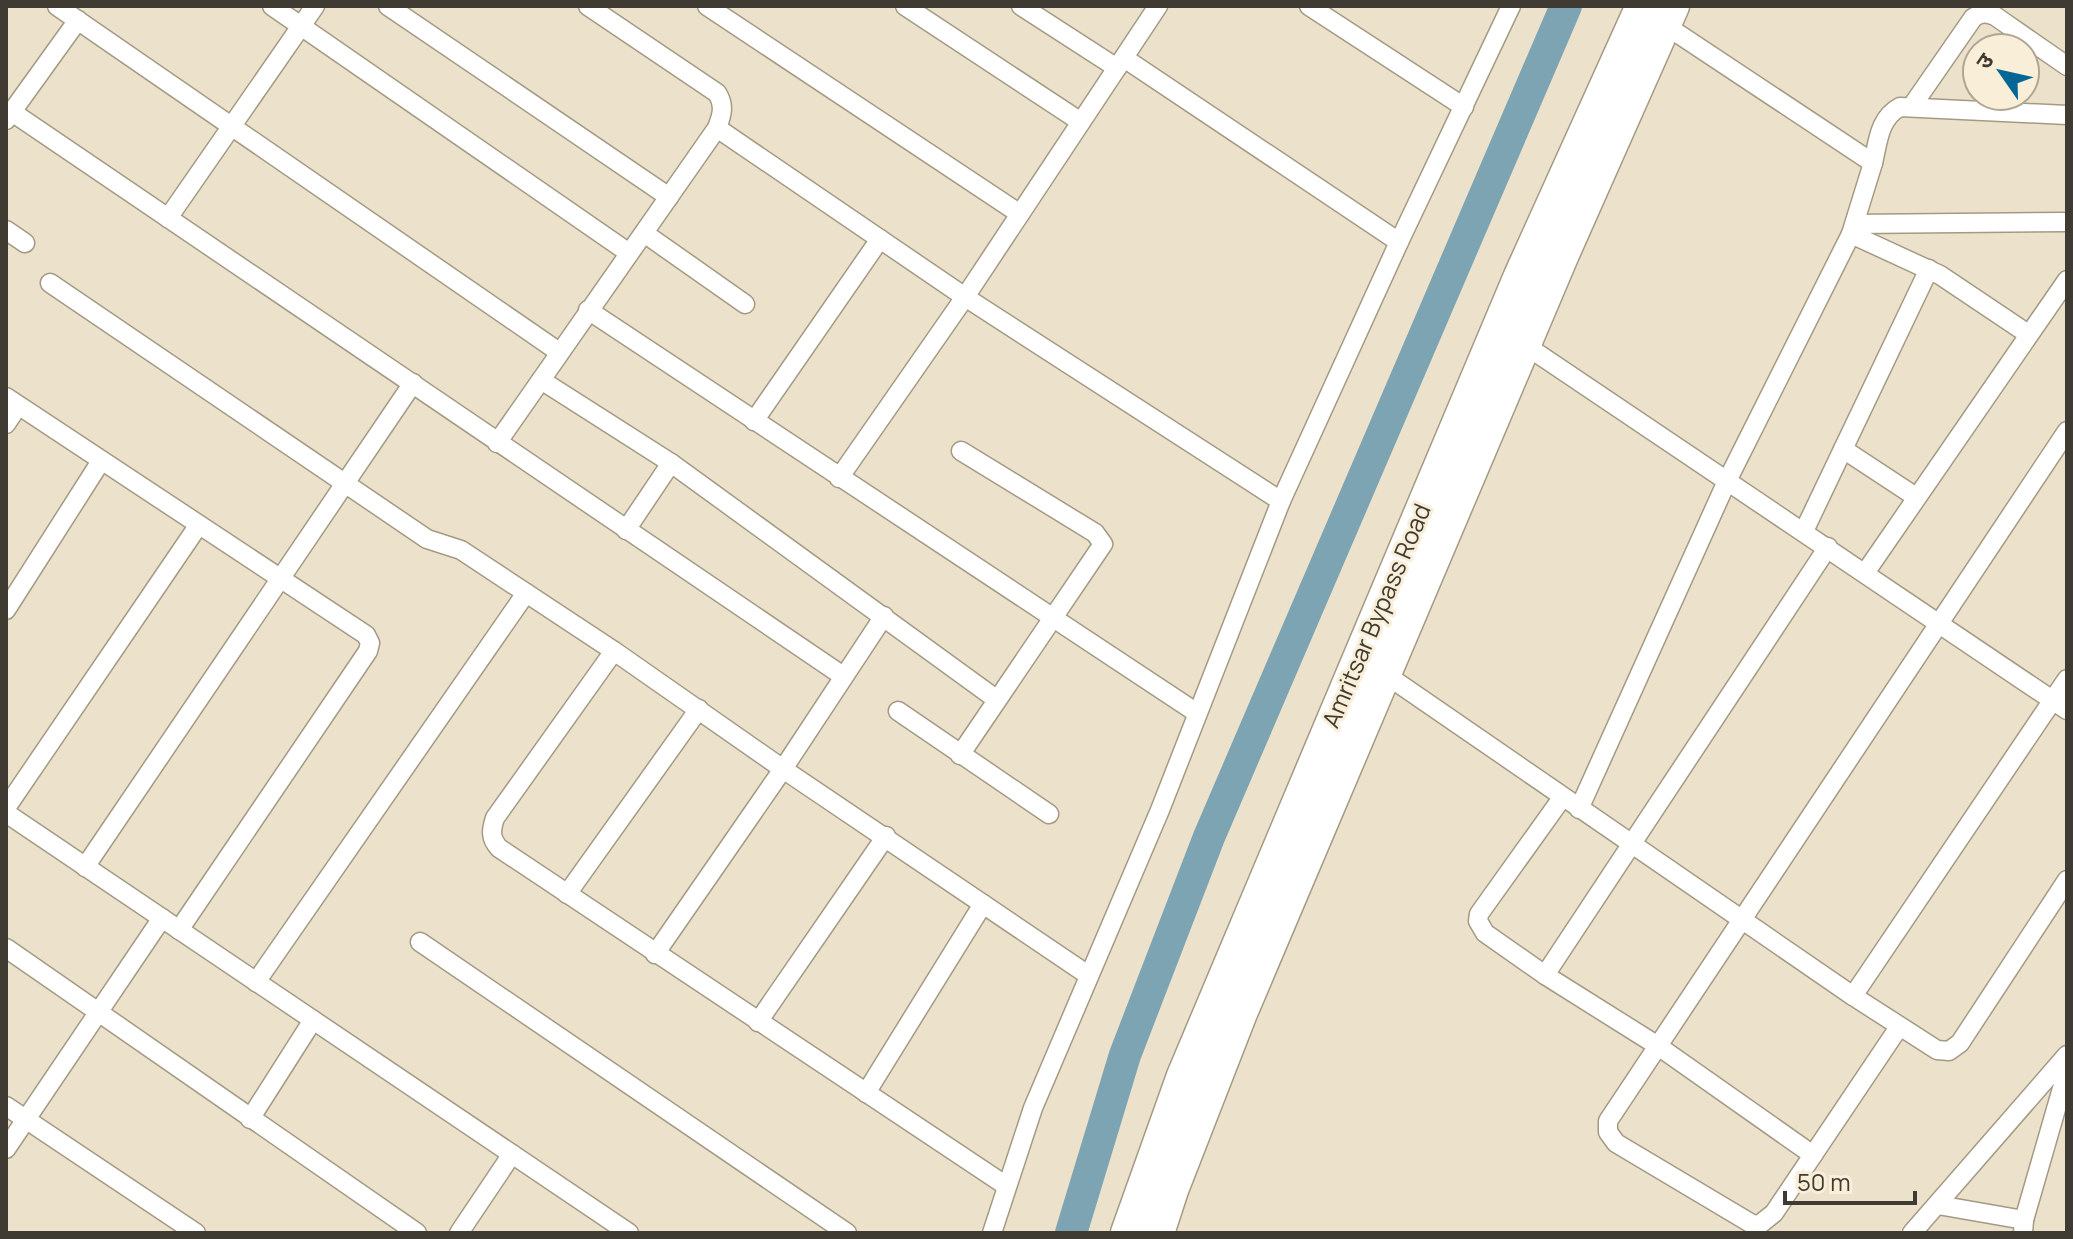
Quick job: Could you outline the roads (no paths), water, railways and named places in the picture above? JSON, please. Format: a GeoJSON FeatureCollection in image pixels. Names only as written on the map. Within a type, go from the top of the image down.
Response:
{"type":"FeatureCollection","features":[{"type":"Feature","properties":{"kind":"highway","name":"Amritsar Bypass Road"},"geometry":{"type":"LineString","coordinates":[[1158,1233],[1241,1013],[1525,345],[1660,12]]}},
{"type":"Feature","properties":{"kind":"highway","name":"Amritsar Bypass Road"},"geometry":{"type":"LineString","coordinates":[[1127,1233],[1183,1076],[1520,276],[1660,12]]}},
{"type":"Feature","properties":{"kind":"street"},"geometry":{"type":"LineString","coordinates":[[57,6],[559,352]]}},
{"type":"Feature","properties":{"kind":"street"},"geometry":{"type":"LineString","coordinates":[[272,6],[629,253]]}},
{"type":"Feature","properties":{"kind":"street"},"geometry":{"type":"LineString","coordinates":[[168,218],[315,6]]}},
{"type":"Feature","properties":{"kind":"street"},"geometry":{"type":"LineString","coordinates":[[388,6],[669,197]]}},
{"type":"Feature","properties":{"kind":"street"},"geometry":{"type":"LineString","coordinates":[[497,443],[717,128],[722,104],[717,93],[588,6]]}},
{"type":"Feature","properties":{"kind":"street"},"geometry":{"type":"LineString","coordinates":[[707,6],[1020,214]]}},
{"type":"Feature","properties":{"kind":"street"},"geometry":{"type":"LineString","coordinates":[[905,6],[1081,122]]}},
{"type":"Feature","properties":{"kind":"street"},"geometry":{"type":"LineString","coordinates":[[1021,6],[1120,63],[1399,242]]}},
{"type":"Feature","properties":{"kind":"street"},"geometry":{"type":"LineString","coordinates":[[839,478],[965,297],[1158,6]]}},
{"type":"Feature","properties":{"kind":"street"},"geometry":{"type":"LineString","coordinates":[[1309,6],[1464,107]]}},
{"type":"Feature","properties":{"kind":"street"},"geometry":{"type":"LineString","coordinates":[[992,1233],[1005,1185],[1033,1108],[1160,810],[1281,501],[1511,6]]}},
{"type":"Feature","properties":{"kind":"street"},"geometry":{"type":"LineString","coordinates":[[1660,12],[1873,163]]}},
{"type":"Feature","properties":{"kind":"street"},"geometry":{"type":"LineString","coordinates":[[1912,106],[1978,14],[1995,16],[2067,66]]}},
{"type":"Feature","properties":{"kind":"street"},"geometry":{"type":"LineString","coordinates":[[78,20],[9,116],[168,218],[843,676]]}},
{"type":"Feature","properties":{"kind":"street"},"geometry":{"type":"LineString","coordinates":[[1579,809],[1727,481],[1853,229],[1885,120],[1900,107],[1912,106],[2067,115]]}},
{"type":"Feature","properties":{"kind":"street"},"geometry":{"type":"LineString","coordinates":[[717,128],[965,297],[1281,501]]}},
{"type":"Feature","properties":{"kind":"street"},"geometry":{"type":"LineString","coordinates":[[1853,229],[2067,222]]}},
{"type":"Feature","properties":{"kind":"street"},"geometry":{"type":"LineString","coordinates":[[1853,229],[1929,269],[2028,334]]}},
{"type":"Feature","properties":{"kind":"street"},"geometry":{"type":"LineString","coordinates":[[6,230],[25,243]]}},
{"type":"Feature","properties":{"kind":"street"},"geometry":{"type":"LineString","coordinates":[[644,233],[745,304]]}},
{"type":"Feature","properties":{"kind":"street"},"geometry":{"type":"LineString","coordinates":[[754,421],[880,239]]}},
{"type":"Feature","properties":{"kind":"street"},"geometry":{"type":"LineString","coordinates":[[1804,531],[1929,269]]}},
{"type":"Feature","properties":{"kind":"street"},"geometry":{"type":"LineString","coordinates":[[1865,573],[2067,280]]}},
{"type":"Feature","properties":{"kind":"street"},"geometry":{"type":"LineString","coordinates":[[50,283],[427,539],[461,550],[614,651],[1088,975]]}},
{"type":"Feature","properties":{"kind":"street"},"geometry":{"type":"LineString","coordinates":[[588,310],[1197,713]]}},
{"type":"Feature","properties":{"kind":"street"},"geometry":{"type":"LineString","coordinates":[[1525,345],[2060,705]]}},
{"type":"Feature","properties":{"kind":"street"},"geometry":{"type":"LineString","coordinates":[[541,380],[671,463],[996,699]]}},
{"type":"Feature","properties":{"kind":"street"},"geometry":{"type":"LineString","coordinates":[[85,867],[413,383]]}},
{"type":"Feature","properties":{"kind":"street"},"geometry":{"type":"LineString","coordinates":[[6,424],[12,401],[366,635],[370,648],[179,930]]}},
{"type":"Feature","properties":{"kind":"street"},"geometry":{"type":"LineString","coordinates":[[1899,1027],[1770,1219],[1759,1225],[1752,1224],[1616,1143],[1608,1132],[1608,1121],[2067,431]]}},
{"type":"Feature","properties":{"kind":"street"},"geometry":{"type":"LineString","coordinates":[[1843,449],[1916,497]]}},
{"type":"Feature","properties":{"kind":"street"},"geometry":{"type":"LineString","coordinates":[[960,755],[1101,549],[1102,540],[961,451]]}},
{"type":"Feature","properties":{"kind":"street"},"geometry":{"type":"LineString","coordinates":[[6,610],[101,461]]}},
{"type":"Feature","properties":{"kind":"street"},"geometry":{"type":"LineString","coordinates":[[626,530],[671,463]]}},
{"type":"Feature","properties":{"kind":"street"},"geometry":{"type":"LineString","coordinates":[[198,526],[6,810],[85,867],[629,1233]]}},
{"type":"Feature","properties":{"kind":"street"},"geometry":{"type":"LineString","coordinates":[[1545,975],[1828,547]]}},
{"type":"Feature","properties":{"kind":"street"},"geometry":{"type":"LineString","coordinates":[[256,982],[526,593]]}},
{"type":"Feature","properties":{"kind":"street"},"geometry":{"type":"LineString","coordinates":[[655,954],[884,616]]}},
{"type":"Feature","properties":{"kind":"street"},"geometry":{"type":"LineString","coordinates":[[614,651],[495,818],[493,842],[655,954],[1005,1185]]}},
{"type":"Feature","properties":{"kind":"street"},"geometry":{"type":"LineString","coordinates":[[1385,674],[1562,798],[1937,1050],[1955,1048],[2067,880]]}},
{"type":"Feature","properties":{"kind":"street"},"geometry":{"type":"LineString","coordinates":[[1853,996],[2060,705],[2067,679]]}},
{"type":"Feature","properties":{"kind":"street"},"geometry":{"type":"LineString","coordinates":[[567,894],[699,709]]}},
{"type":"Feature","properties":{"kind":"street"},"geometry":{"type":"LineString","coordinates":[[898,711],[1049,814]]}},
{"type":"Feature","properties":{"kind":"street"},"geometry":{"type":"LineString","coordinates":[[1562,798],[1479,914],[1478,921],[1485,933],[1658,1046],[1813,1155]]}},
{"type":"Feature","properties":{"kind":"street"},"geometry":{"type":"LineString","coordinates":[[758,1022],[886,836]]}},
{"type":"Feature","properties":{"kind":"street"},"geometry":{"type":"LineString","coordinates":[[866,1093],[983,904]]}},
{"type":"Feature","properties":{"kind":"street"},"geometry":{"type":"LineString","coordinates":[[6,1149],[162,918]]}},
{"type":"Feature","properties":{"kind":"street"},"geometry":{"type":"LineString","coordinates":[[420,942],[847,1233]]}},
{"type":"Feature","properties":{"kind":"street"},"geometry":{"type":"LineString","coordinates":[[6,948],[417,1233]]}},
{"type":"Feature","properties":{"kind":"street"},"geometry":{"type":"LineString","coordinates":[[250,1119],[313,1020]]}},
{"type":"Feature","properties":{"kind":"street"},"geometry":{"type":"LineString","coordinates":[[1912,1233],[2067,1055]]}},
{"type":"Feature","properties":{"kind":"street"},"geometry":{"type":"LineString","coordinates":[[1938,1205],[2023,1227],[2067,1071]]}},
{"type":"Feature","properties":{"kind":"street"},"geometry":{"type":"LineString","coordinates":[[6,1106],[196,1233]]}},
{"type":"Feature","properties":{"kind":"street"},"geometry":{"type":"LineString","coordinates":[[459,1233],[512,1154]]}},
{"type":"Feature","properties":{"kind":"waterway"},"geometry":{"type":"LineString","coordinates":[[1071,1233],[1125,1055],[1209,837],[1566,6]]}}]}
